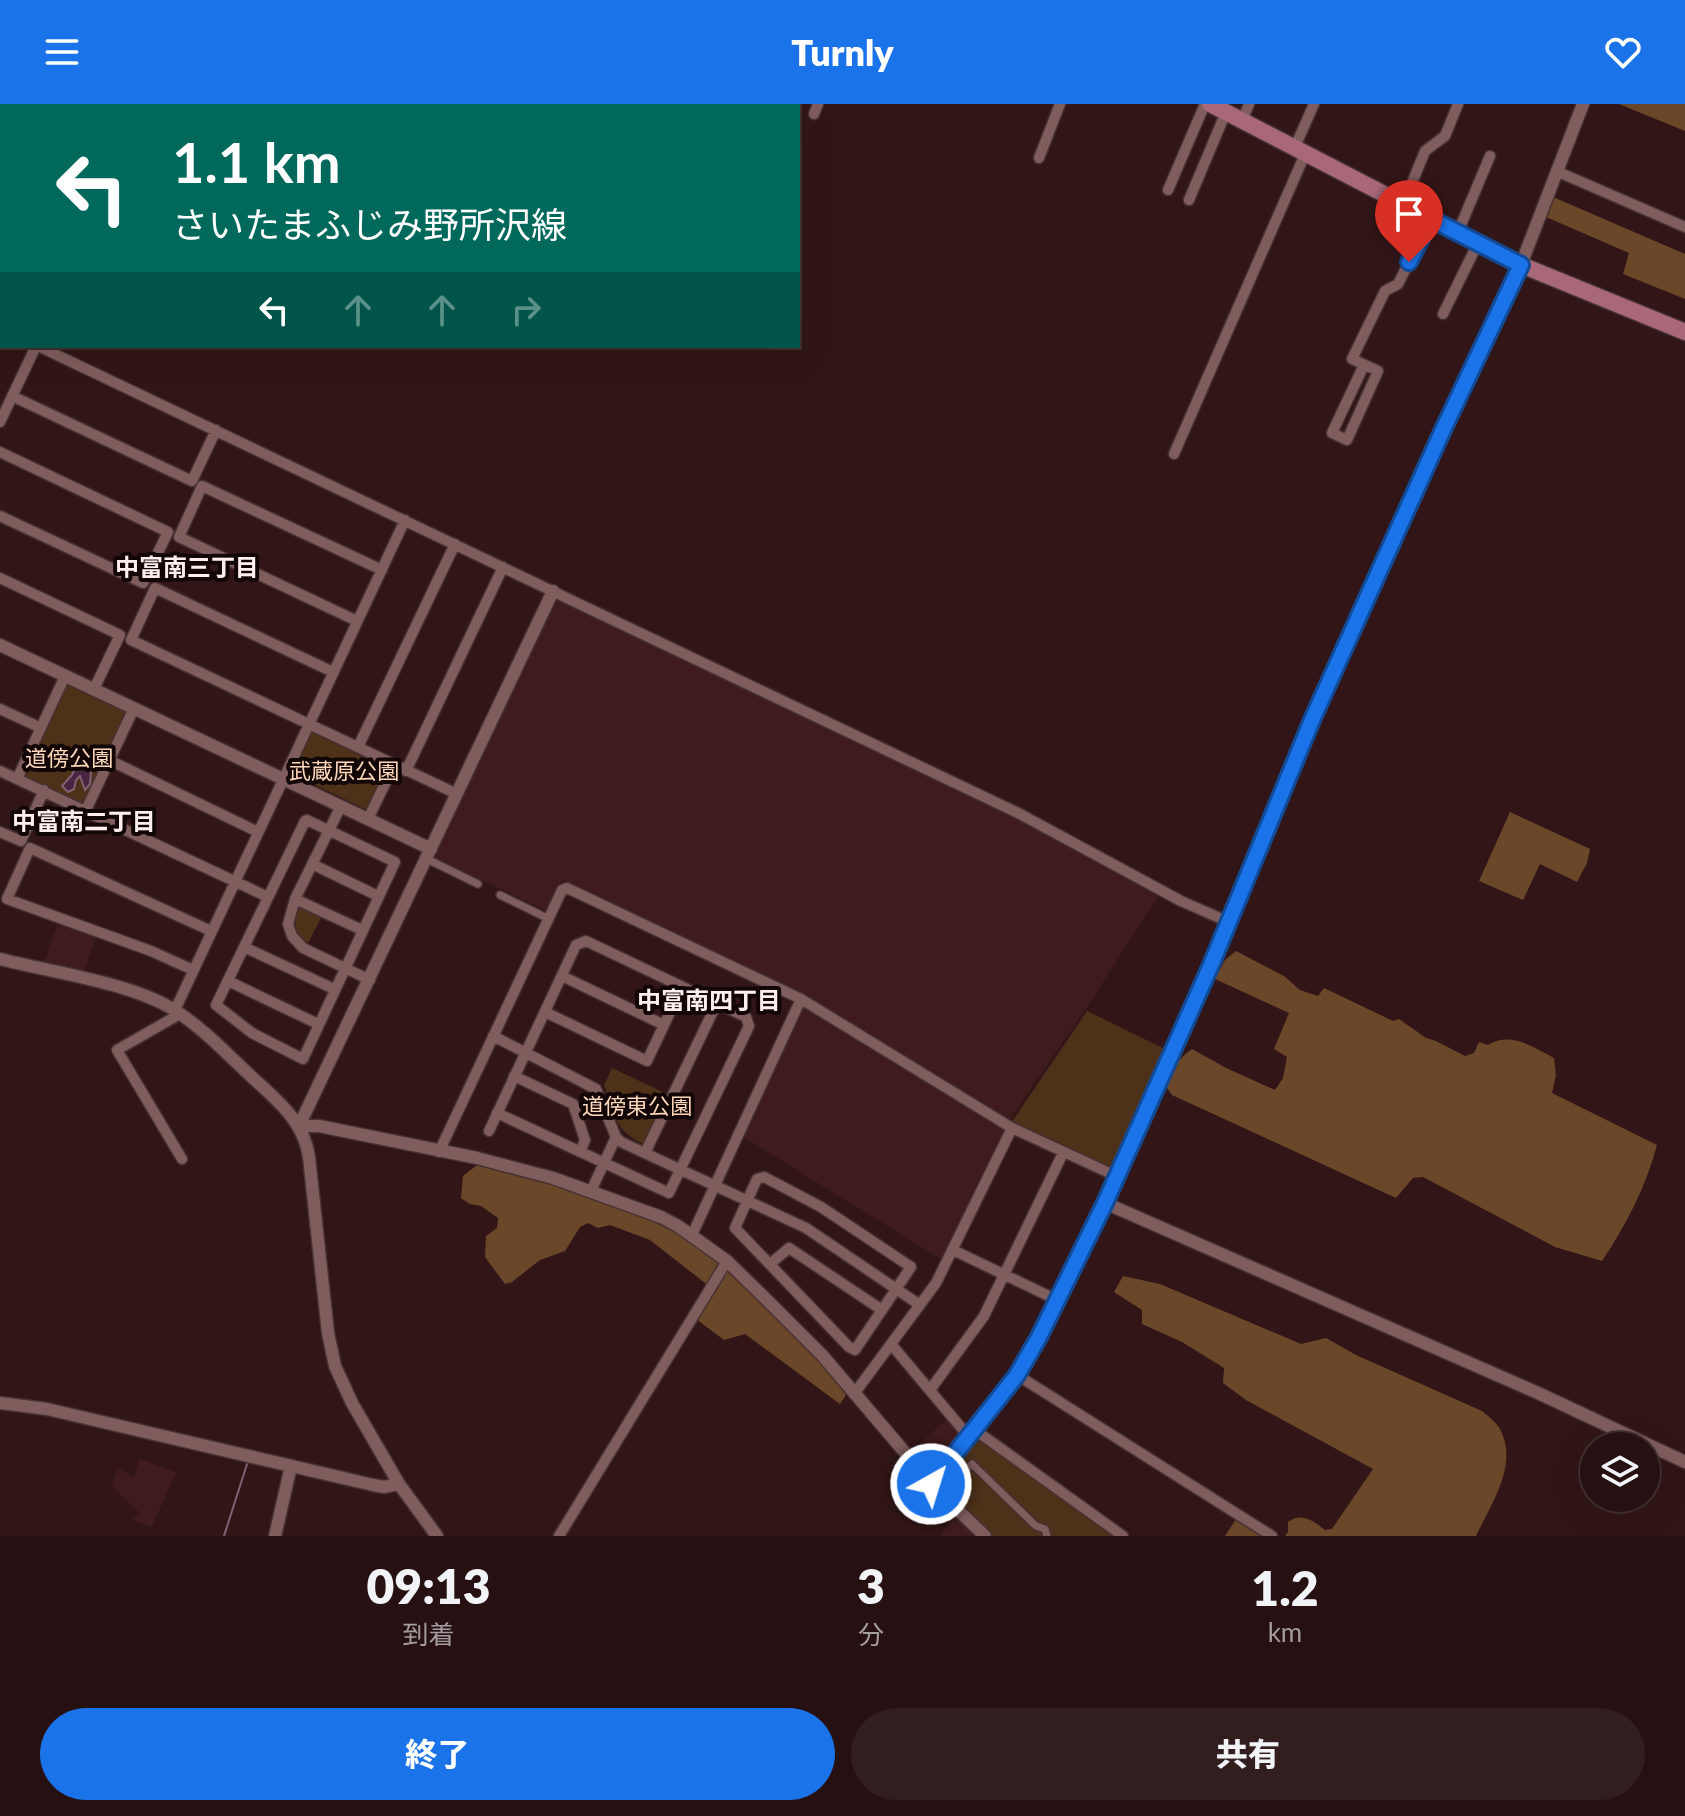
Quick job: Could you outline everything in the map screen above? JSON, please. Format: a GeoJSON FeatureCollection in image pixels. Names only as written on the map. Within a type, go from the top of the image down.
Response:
{"type":"FeatureCollection","features":[{"type":"Feature","properties":{"kind":"main road"},"geometry":{"type":"LineString","coordinates":[[1213,107],[1521,265],[1685,332]]}},
{"type":"Feature","properties":{"kind":"street"},"geometry":{"type":"LineString","coordinates":[[1039,158],[1060,104]]}},
{"type":"Feature","properties":{"kind":"street"},"geometry":{"type":"LineString","coordinates":[[1242,121],[1249,104]]}},
{"type":"Feature","properties":{"kind":"street"},"geometry":{"type":"LineString","coordinates":[[1174,454],[1300,151],[1314,104]]}},
{"type":"Feature","properties":{"kind":"street"},"geometry":{"type":"LineString","coordinates":[[1403,205],[1425,151],[1445,136],[1458,104]]}},
{"type":"Feature","properties":{"kind":"street"},"geometry":{"type":"LineString","coordinates":[[938,1484],[1017,1375],[1105,1203],[1229,922],[1312,720],[1448,418],[1521,265],[1583,104]]}},
{"type":"Feature","properties":{"kind":"street"},"geometry":{"type":"LineString","coordinates":[[1168,190],[1213,107]]}},
{"type":"Feature","properties":{"kind":"street"},"geometry":{"type":"LineString","coordinates":[[1189,200],[1213,107]]}},
{"type":"Feature","properties":{"kind":"street"},"geometry":{"type":"LineString","coordinates":[[1458,232],[1490,156]]}},
{"type":"Feature","properties":{"kind":"street"},"geometry":{"type":"LineString","coordinates":[[1556,171],[1685,227]]}},
{"type":"Feature","properties":{"kind":"street"},"geometry":{"type":"LineString","coordinates":[[1364,365],[1332,433],[1347,440],[1378,371],[1352,359],[1385,291],[1398,284],[1431,219]]}},
{"type":"Feature","properties":{"kind":"street"},"geometry":{"type":"LineString","coordinates":[[1443,314],[1478,243]]}},
{"type":"Feature","properties":{"kind":"street"},"geometry":{"type":"LineString","coordinates":[[0,422],[36,348]]}},
{"type":"Feature","properties":{"kind":"street"},"geometry":{"type":"LineString","coordinates":[[41,348],[1018,813],[1181,901],[1229,922]]}},
{"type":"Feature","properties":{"kind":"street"},"geometry":{"type":"LineString","coordinates":[[12,396],[192,481],[216,430]]}},
{"type":"Feature","properties":{"kind":"street"},"geometry":{"type":"LineString","coordinates":[[0,452],[168,532],[143,583],[0,516]]}},
{"type":"Feature","properties":{"kind":"street"},"geometry":{"type":"LineString","coordinates":[[357,621],[179,537],[202,486],[382,570]]}},
{"type":"Feature","properties":{"kind":"street"},"geometry":{"type":"LineString","coordinates":[[182,1159],[117,1050],[177,1012],[234,881],[405,520]]}},
{"type":"Feature","properties":{"kind":"street"},"geometry":{"type":"LineString","coordinates":[[358,747],[455,544]]}},
{"type":"Feature","properties":{"kind":"street"},"geometry":{"type":"LineString","coordinates":[[406,771],[503,567]]}},
{"type":"Feature","properties":{"kind":"street"},"geometry":{"type":"LineString","coordinates":[[0,578],[120,635],[94,689]]}},
{"type":"Feature","properties":{"kind":"street"},"geometry":{"type":"LineString","coordinates":[[333,672],[155,588],[131,640],[457,794]]}},
{"type":"Feature","properties":{"kind":"street"},"geometry":{"type":"LineString","coordinates":[[299,1126],[553,591]]}},
{"type":"Feature","properties":{"kind":"street"},"geometry":{"type":"LineString","coordinates":[[0,645],[368,819],[478,884]]}},
{"type":"Feature","properties":{"kind":"street"},"geometry":{"type":"LineString","coordinates":[[17,779],[65,676]]}},
{"type":"Feature","properties":{"kind":"street"},"geometry":{"type":"LineString","coordinates":[[86,810],[134,708]]}},
{"type":"Feature","properties":{"kind":"street"},"geometry":{"type":"LineString","coordinates":[[0,709],[41,728]]}},
{"type":"Feature","properties":{"kind":"street"},"geometry":{"type":"LineString","coordinates":[[109,760],[258,832]]}},
{"type":"Feature","properties":{"kind":"street"},"geometry":{"type":"LineString","coordinates":[[368,819],[394,765]]}},
{"type":"Feature","properties":{"kind":"street"},"geometry":{"type":"LineString","coordinates":[[0,771],[268,897]]}},
{"type":"Feature","properties":{"kind":"street"},"geometry":{"type":"LineString","coordinates":[[0,832],[21,841],[44,790]]}},
{"type":"Feature","properties":{"kind":"street"},"geometry":{"type":"LineString","coordinates":[[341,806],[295,899],[288,924],[295,941],[303,948],[370,980]]}},
{"type":"Feature","properties":{"kind":"street"},"geometry":{"type":"LineString","coordinates":[[305,821],[328,830],[395,862],[303,1059],[252,1033],[216,1005],[305,821]]}},
{"type":"Feature","properties":{"kind":"street"},"geometry":{"type":"LineString","coordinates":[[193,970],[151,951],[7,899],[30,848],[211,931]]}},
{"type":"Feature","properties":{"kind":"street"},"geometry":{"type":"LineString","coordinates":[[312,864],[378,896]]}},
{"type":"Feature","properties":{"kind":"street"},"geometry":{"type":"LineString","coordinates":[[439,1152],[562,890],[567,888],[801,999],[1012,1128],[1116,1176]]}},
{"type":"Feature","properties":{"kind":"street"},"geometry":{"type":"LineString","coordinates":[[500,895],[549,919]]}},
{"type":"Feature","properties":{"kind":"street"},"geometry":{"type":"LineString","coordinates":[[295,899],[362,930]]}},
{"type":"Feature","properties":{"kind":"street"},"geometry":{"type":"LineString","coordinates":[[489,1131],[497,1113],[514,1076],[576,945],[586,941],[746,1017],[749,1026],[669,1193],[497,1113]]}},
{"type":"Feature","properties":{"kind":"street"},"geometry":{"type":"LineString","coordinates":[[244,947],[334,989]]}},
{"type":"Feature","properties":{"kind":"street"},"geometry":{"type":"LineString","coordinates":[[0,959],[131,991],[177,1012],[286,1109],[299,1126],[307,1143],[331,1352],[341,1383],[399,1484],[437,1536]]}},
{"type":"Feature","properties":{"kind":"street"},"geometry":{"type":"LineString","coordinates":[[562,976],[664,1025]]}},
{"type":"Feature","properties":{"kind":"street"},"geometry":{"type":"LineString","coordinates":[[228,981],[318,1024]]}},
{"type":"Feature","properties":{"kind":"street"},"geometry":{"type":"LineString","coordinates":[[545,1012],[647,1061],[682,987]]}},
{"type":"Feature","properties":{"kind":"street"},"geometry":{"type":"LineString","coordinates":[[692,1235],[801,999]]}},
{"type":"Feature","properties":{"kind":"street"},"geometry":{"type":"LineString","coordinates":[[645,1153],[717,1003]]}},
{"type":"Feature","properties":{"kind":"street"},"geometry":{"type":"LineString","coordinates":[[493,1036],[592,1085],[599,1093],[616,1137],[806,1228],[920,1305]]}},
{"type":"Feature","properties":{"kind":"street"},"geometry":{"type":"LineString","coordinates":[[514,1076],[573,1104],[585,1140],[580,1152]]}},
{"type":"Feature","properties":{"kind":"street"},"geometry":{"type":"LineString","coordinates":[[299,1126],[319,1126],[516,1167],[661,1217],[692,1235],[727,1261],[822,1355],[985,1536]]}},
{"type":"Feature","properties":{"kind":"street"},"geometry":{"type":"LineString","coordinates":[[854,1394],[936,1283],[1012,1128]]}},
{"type":"Feature","properties":{"kind":"street"},"geometry":{"type":"LineString","coordinates":[[591,1191],[616,1137]]}},
{"type":"Feature","properties":{"kind":"street"},"geometry":{"type":"LineString","coordinates":[[930,1390],[984,1316],[1063,1153]]}},
{"type":"Feature","properties":{"kind":"street"},"geometry":{"type":"LineString","coordinates":[[764,1177],[821,1207],[911,1267],[855,1350],[770,1264],[735,1228],[757,1179],[764,1177]]}},
{"type":"Feature","properties":{"kind":"street"},"geometry":{"type":"LineString","coordinates":[[1105,1203],[1538,1393],[1685,1462]]}},
{"type":"Feature","properties":{"kind":"street"},"geometry":{"type":"LineString","coordinates":[[770,1264],[789,1248],[882,1310]]}},
{"type":"Feature","properties":{"kind":"street"},"geometry":{"type":"LineString","coordinates":[[953,1250],[1057,1300]]}},
{"type":"Feature","properties":{"kind":"street"},"geometry":{"type":"LineString","coordinates":[[559,1536],[727,1261]]}},
{"type":"Feature","properties":{"kind":"street"},"geometry":{"type":"LineString","coordinates":[[891,1344],[972,1433],[1123,1536]]}},
{"type":"Feature","properties":{"kind":"street"},"geometry":{"type":"LineString","coordinates":[[1017,1375],[1272,1536]]}},
{"type":"Feature","properties":{"kind":"street"},"geometry":{"type":"LineString","coordinates":[[0,1403],[47,1409],[384,1487],[399,1484]]}},
{"type":"Feature","properties":{"kind":"street"},"geometry":{"type":"LineString","coordinates":[[938,1484],[952,1483],[972,1464],[1036,1526],[1045,1529],[1047,1536]]}},
{"type":"Feature","properties":{"kind":"street"},"geometry":{"type":"LineString","coordinates":[[275,1536],[291,1466]]}},
{"type":"Feature","properties":{"kind":"shaded area"},"geometry":{"type":"Polygon","coordinates":[[[1619,104],[1685,104],[1685,131],[1619,104]]]}},
{"type":"Feature","properties":{"kind":"shaded area"},"geometry":{"type":"Polygon","coordinates":[[[1553,197],[1685,254],[1685,299],[1623,274],[1629,253],[1546,217],[1553,197]]]}},
{"type":"Feature","properties":{"kind":"shaded area"},"geometry":{"type":"Polygon","coordinates":[[[556,596],[1011,814],[1159,895],[1009,1121],[804,995],[562,880],[547,911],[435,858],[441,845],[439,841],[556,596]]]}},
{"type":"Feature","properties":{"kind":"shaded area"},"geometry":{"type":"Polygon","coordinates":[[[79,759],[83,759],[91,772],[90,784],[85,790],[80,776],[74,789],[68,792],[62,786],[72,775],[79,759]]]}},
{"type":"Feature","properties":{"kind":"shaded area"},"geometry":{"type":"Polygon","coordinates":[[[1510,812],[1590,849],[1577,882],[1540,864],[1523,900],[1479,881],[1510,812]]]}},
{"type":"Feature","properties":{"kind":"shaded area"},"geometry":{"type":"Polygon","coordinates":[[[57,924],[96,937],[84,972],[44,963],[57,924]]]}},
{"type":"Feature","properties":{"kind":"shaded area"},"geometry":{"type":"Polygon","coordinates":[[[1236,951],[1284,976],[1300,990],[1318,996],[1324,988],[1393,1021],[1399,1019],[1426,1038],[1465,1056],[1474,1053],[1479,1042],[1488,1045],[1513,1040],[1530,1045],[1554,1058],[1556,1075],[1552,1093],[1657,1145],[1634,1205],[1602,1261],[1555,1247],[1423,1177],[1413,1178],[1396,1198],[1172,1095],[1167,1088],[1172,1071],[1192,1049],[1275,1090],[1283,1078],[1287,1057],[1274,1049],[1289,1013],[1215,979],[1225,960],[1236,951]]]}},
{"type":"Feature","properties":{"kind":"shaded area"},"geometry":{"type":"Polygon","coordinates":[[[806,1005],[1005,1128],[1006,1132],[944,1261],[742,1136],[802,1006],[806,1005]]]}},
{"type":"Feature","properties":{"kind":"shaded area"},"geometry":{"type":"Polygon","coordinates":[[[477,1165],[509,1169],[599,1198],[675,1230],[717,1262],[755,1297],[818,1359],[846,1395],[840,1404],[745,1334],[724,1340],[696,1319],[709,1297],[705,1283],[650,1240],[610,1225],[598,1228],[588,1223],[580,1227],[565,1251],[540,1260],[505,1284],[485,1257],[486,1236],[497,1228],[498,1218],[481,1206],[461,1198],[463,1176],[477,1165]]]}},
{"type":"Feature","properties":{"kind":"shaded area"},"geometry":{"type":"Polygon","coordinates":[[[1123,1276],[1160,1284],[1301,1344],[1326,1338],[1356,1355],[1482,1411],[1500,1429],[1506,1456],[1501,1484],[1476,1536],[1285,1536],[1288,1522],[1298,1518],[1312,1521],[1325,1530],[1332,1529],[1373,1469],[1246,1400],[1223,1383],[1224,1368],[1182,1342],[1142,1324],[1142,1310],[1114,1292],[1123,1276]]]}},
{"type":"Feature","properties":{"kind":"shaded area"},"geometry":{"type":"Polygon","coordinates":[[[949,1418],[963,1436],[931,1470],[913,1449],[949,1418]]]}},
{"type":"Feature","properties":{"kind":"shaded area"},"geometry":{"type":"Polygon","coordinates":[[[140,1459],[176,1472],[152,1527],[132,1520],[139,1512],[112,1484],[118,1468],[134,1477],[140,1459]]]}},
{"type":"Feature","properties":{"kind":"shaded area"},"geometry":{"type":"Polygon","coordinates":[[[953,1515],[976,1536],[941,1536],[953,1515]]]}},
{"type":"Feature","properties":{"kind":"shaded area"},"geometry":{"type":"Polygon","coordinates":[[[1236,1519],[1266,1536],[1225,1536],[1236,1519]]]}},
{"type":"Feature","properties":{"kind":"green space","name":"道傍公園"},"geometry":{"type":"Polygon","coordinates":[[[66,683],[128,713],[83,805],[24,778],[22,774],[66,683]]]}},
{"type":"Feature","properties":{"kind":"green space","name":"武蔵原公園"},"geometry":{"type":"Polygon","coordinates":[[[310,729],[388,765],[369,811],[289,772],[310,729]]]}},
{"type":"Feature","properties":{"kind":"green space"},"geometry":{"type":"Polygon","coordinates":[[[302,908],[321,918],[308,943],[296,928],[296,914],[302,908]]]}},
{"type":"Feature","properties":{"kind":"green space"},"geometry":{"type":"Polygon","coordinates":[[[1087,1011],[1169,1051],[1112,1171],[1011,1123],[1087,1011]]]}},
{"type":"Feature","properties":{"kind":"green space","name":"道傍東公園"},"geometry":{"type":"Polygon","coordinates":[[[612,1068],[669,1095],[645,1145],[621,1127],[613,1113],[604,1085],[612,1068]]]}},
{"type":"Feature","properties":{"kind":"green space"},"geometry":{"type":"Polygon","coordinates":[[[979,1440],[1118,1536],[991,1536],[943,1489],[946,1478],[979,1440]]]}},
{"type":"Feature","properties":{"kind":"waterway"},"geometry":{"type":"LineString","coordinates":[[224,1536],[248,1461]]}},
{"type":"Feature","properties":{"kind":"district","name":"中富南三丁目"},"geometry":{"type":"Point","coordinates":[187,568]}},
{"type":"Feature","properties":{"kind":"district","name":"中富南二丁目"},"geometry":{"type":"Point","coordinates":[84,822]}},
{"type":"Feature","properties":{"kind":"district","name":"中富南四丁目"},"geometry":{"type":"Point","coordinates":[709,1001]}},
{"type":"Feature","properties":{"kind":"route"},"geometry":{"type":"LineString","coordinates":[[931,1484],[1017,1375],[1105,1203],[1211,965],[1312,720],[1521,265],[1431,219],[1409,262]]}}]}
